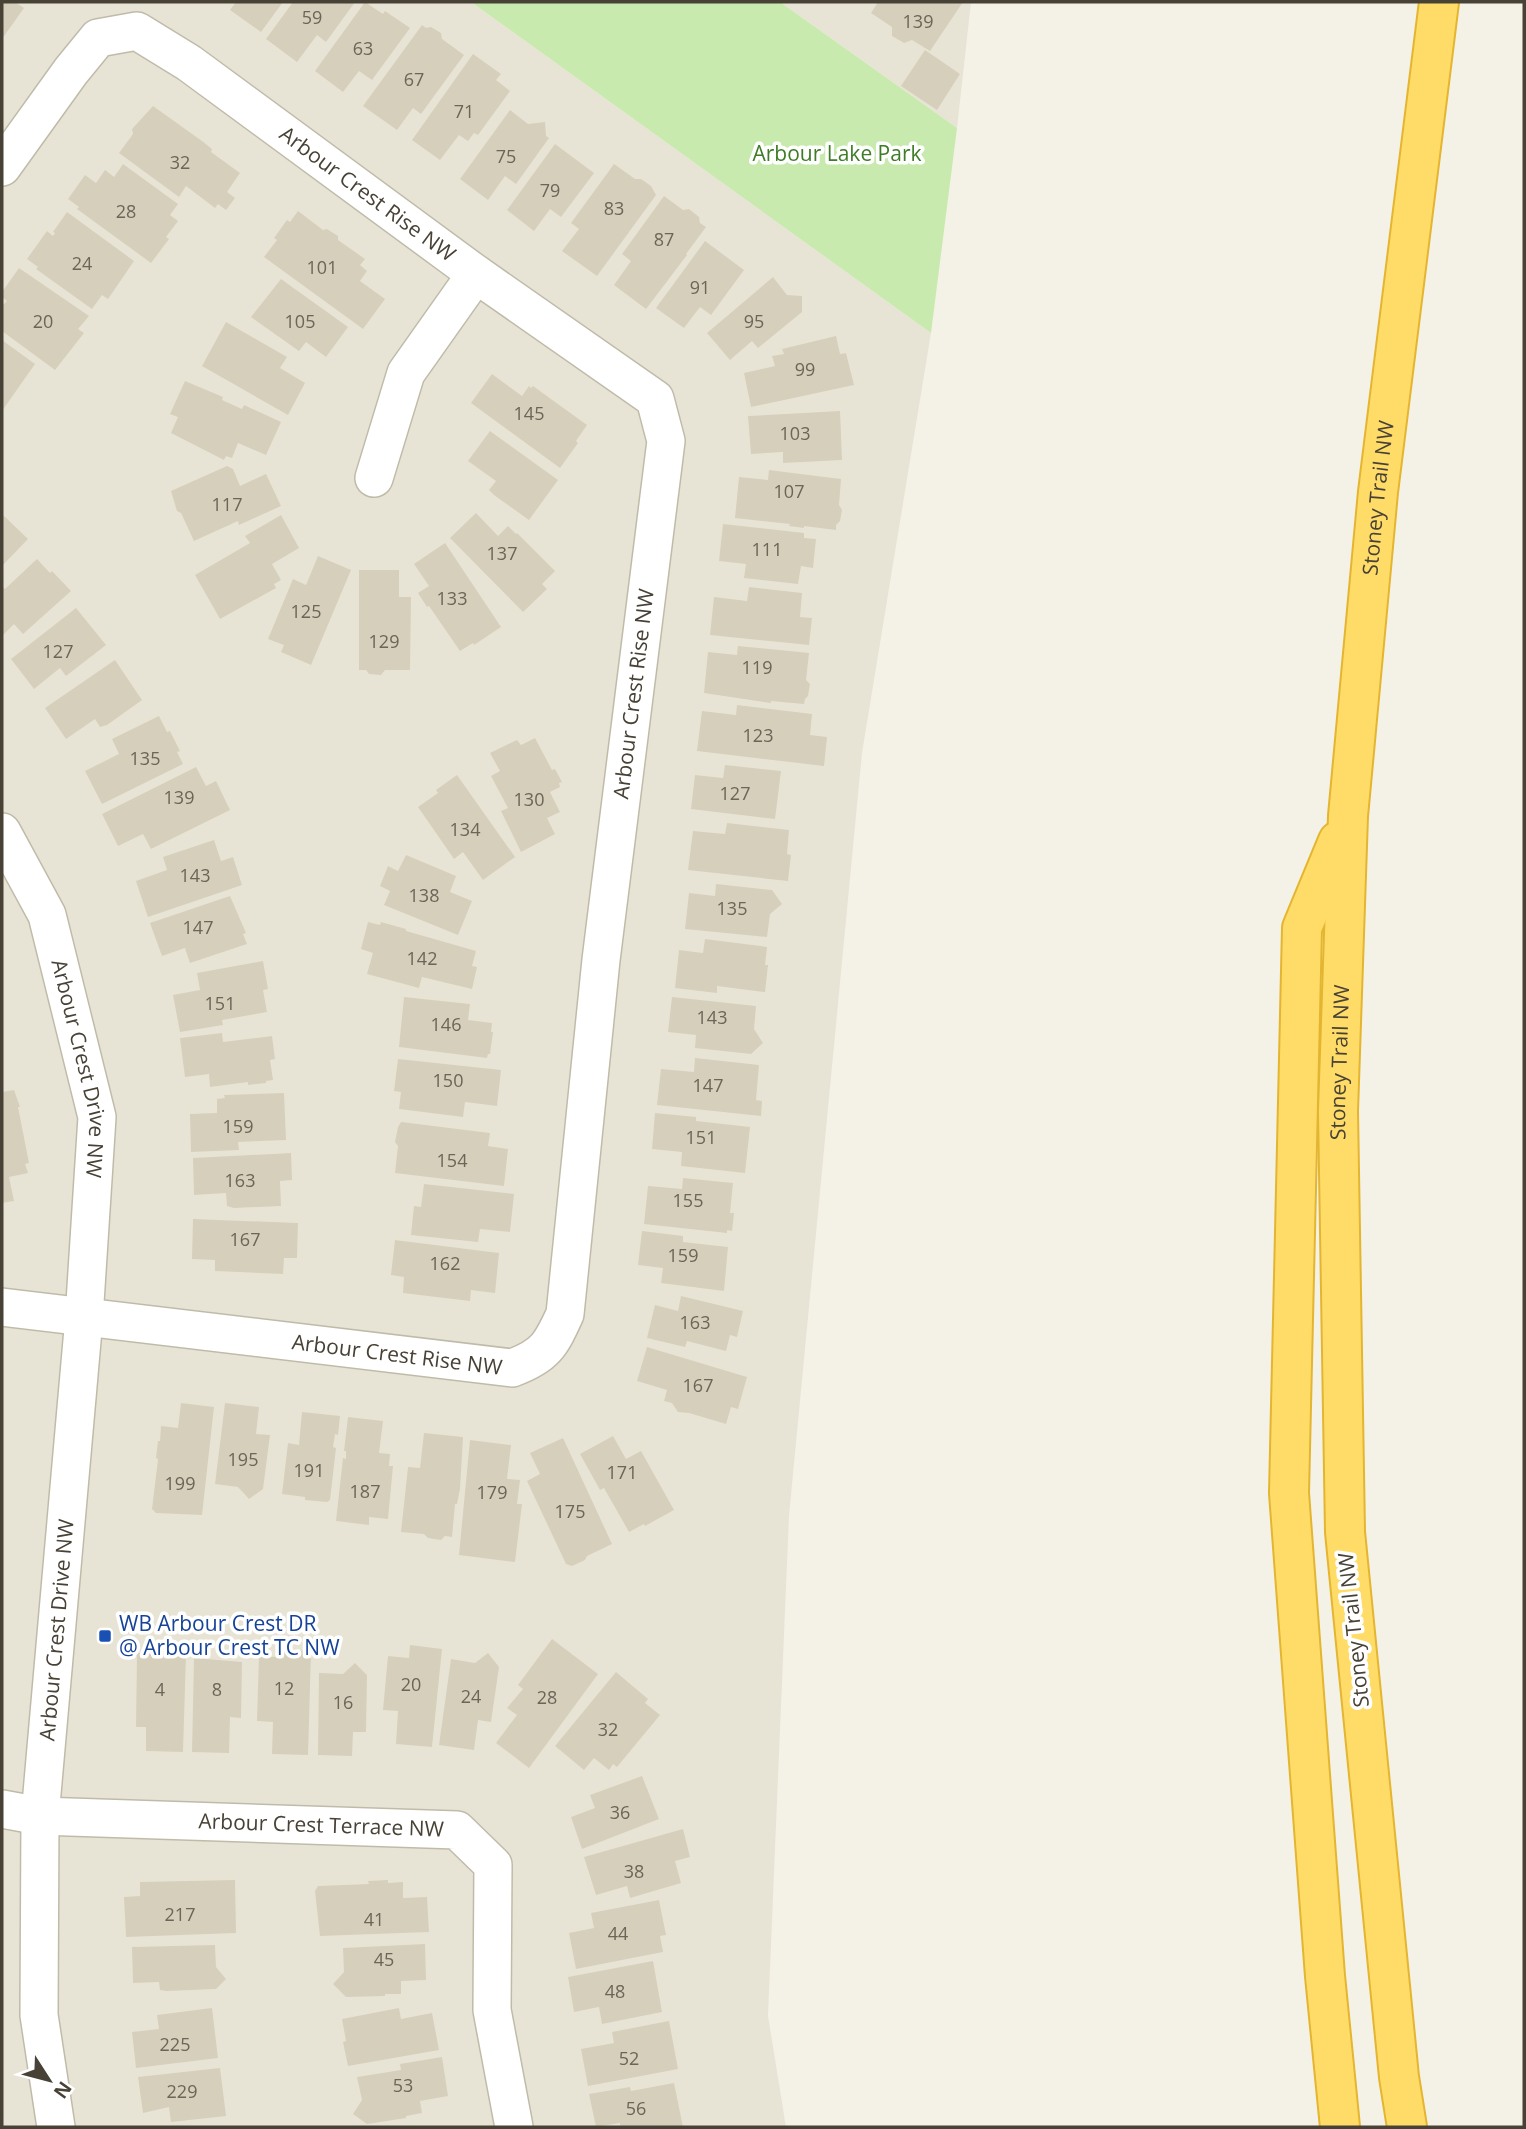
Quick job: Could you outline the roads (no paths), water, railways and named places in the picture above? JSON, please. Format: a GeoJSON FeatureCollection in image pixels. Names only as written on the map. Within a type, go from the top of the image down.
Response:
{"type":"FeatureCollection","features":[{"type":"Feature","properties":{"kind":"highway","name":"Stoney Trail NW"},"geometry":{"type":"LineString","coordinates":[[1407,2127],[1399,2077],[1345,1532],[1338,1111],[1348,816],[1378,492],[1438,2]]}},
{"type":"Feature","properties":{"kind":"highway"},"geometry":{"type":"LineString","coordinates":[[1340,2127],[1325,1976],[1289,1493],[1302,928],[1348,816]]}},
{"type":"Feature","properties":{"kind":"street","name":"Arbour Crest Rise NW"},"geometry":{"type":"LineString","coordinates":[[2,167],[98,37],[137,31],[189,63],[476,274],[655,399],[666,441],[601,960],[565,1314],[553,1340],[534,1360],[512,1368],[84,1318]]}},
{"type":"Feature","properties":{"kind":"street"},"geometry":{"type":"LineString","coordinates":[[374,478],[407,373],[476,274]]}},
{"type":"Feature","properties":{"kind":"street","name":"Arbour Crest Drive NW"},"geometry":{"type":"LineString","coordinates":[[2,832],[47,915],[97,1117],[84,1318],[40,1816],[39,2015],[56,2127]]}},
{"type":"Feature","properties":{"kind":"street"},"geometry":{"type":"LineString","coordinates":[[2,1307],[84,1318]]}},
{"type":"Feature","properties":{"kind":"street"},"geometry":{"type":"LineString","coordinates":[[2,1810],[40,1816]]}},
{"type":"Feature","properties":{"kind":"street","name":"Arbour Crest Terrace NW"},"geometry":{"type":"LineString","coordinates":[[40,1816],[457,1830],[493,1865],[492,2010],[514,2127]]}},
{"type":"Feature","properties":{"kind":"place","name":"WB Arbour Crest DR @ Arbour Crest TC NW"},"geometry":{"type":"Point","coordinates":[105,1636]}},
{"type":"Feature","properties":{"kind":"park label","name":"Arbour Lake Park"},"geometry":{"type":"Point","coordinates":[837,154]}}]}
